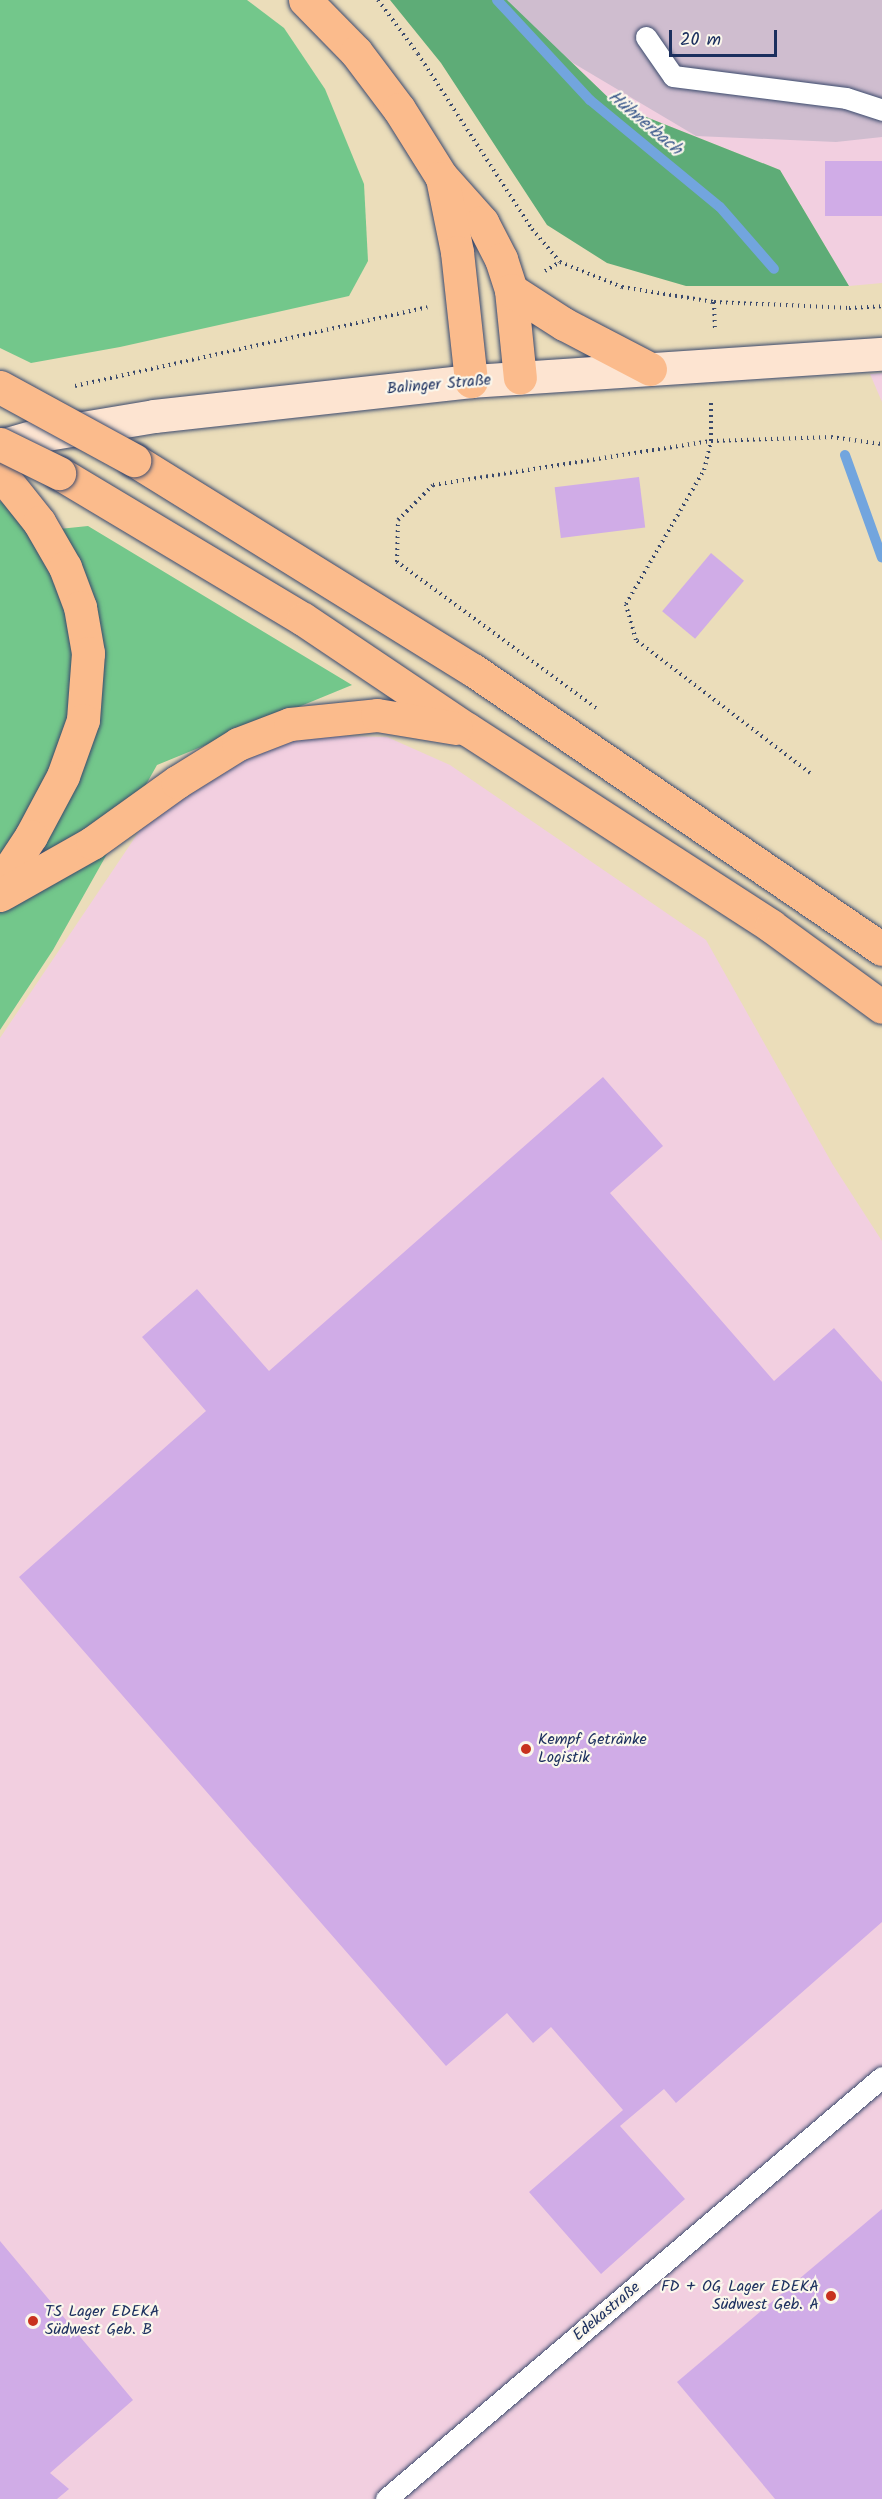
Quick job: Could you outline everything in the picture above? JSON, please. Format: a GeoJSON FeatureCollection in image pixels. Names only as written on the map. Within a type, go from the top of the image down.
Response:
{"type":"FeatureCollection","features":[{"type":"Feature","properties":{"kind":"highway"},"geometry":{"type":"LineString","coordinates":[[305,0],[356,52],[399,109],[441,176],[482,222],[501,259],[510,290],[520,378]]}},
{"type":"Feature","properties":{"kind":"highway"},"geometry":{"type":"LineString","coordinates":[[441,176],[457,252],[471,381]]}},
{"type":"Feature","properties":{"kind":"highway"},"geometry":{"type":"LineString","coordinates":[[510,290],[564,324],[650,369]]}},
{"type":"Feature","properties":{"kind":"highway"},"geometry":{"type":"LineString","coordinates":[[0,387],[134,460],[473,670],[882,950]]}},
{"type":"Feature","properties":{"kind":"highway"},"geometry":{"type":"LineString","coordinates":[[0,445],[59,473],[303,619],[467,729],[771,926],[882,1007]]}},
{"type":"Feature","properties":{"kind":"highway"},"geometry":{"type":"LineString","coordinates":[[0,883],[31,836],[63,776],[83,720],[88,653],[80,607],[64,567],[39,522],[4,478]]}},
{"type":"Feature","properties":{"kind":"highway"},"geometry":{"type":"LineString","coordinates":[[0,895],[92,843],[177,782],[238,744],[290,724],[377,715],[467,729]]}},
{"type":"Feature","properties":{"kind":"main road","name":"Balinger Straße"},"geometry":{"type":"LineString","coordinates":[[0,445],[35,436],[154,416],[471,381],[882,354]]}},
{"type":"Feature","properties":{"kind":"lane"},"geometry":{"type":"LineString","coordinates":[[646,37],[673,76],[846,98],[882,110]]}},
{"type":"Feature","properties":{"kind":"lane","name":"Edekastraße"},"geometry":{"type":"LineString","coordinates":[[386,2499],[882,2077]]}},
{"type":"Feature","properties":{"kind":"path"},"geometry":{"type":"LineString","coordinates":[[378,0],[418,54],[532,229],[560,262],[622,287],[714,302],[849,308],[882,306]]}},
{"type":"Feature","properties":{"kind":"path"},"geometry":{"type":"LineString","coordinates":[[510,290],[560,262]]}},
{"type":"Feature","properties":{"kind":"path"},"geometry":{"type":"LineString","coordinates":[[68,388],[124,373],[462,300]]}},
{"type":"Feature","properties":{"kind":"path"},"geometry":{"type":"LineString","coordinates":[[714,302],[716,365],[711,396],[711,441],[704,470],[626,604],[636,640],[810,773]]}},
{"type":"Feature","properties":{"kind":"path"},"geometry":{"type":"LineString","coordinates":[[604,714],[398,562],[398,520],[433,485],[711,441],[831,437],[882,444]]}},
{"type":"Feature","properties":{"kind":"shaded area"},"geometry":{"type":"Polygon","coordinates":[[[495,0],[882,0],[882,137],[836,142],[696,136],[573,63],[495,0]]]}},
{"type":"Feature","properties":{"kind":"shaded area"},"geometry":{"type":"Polygon","coordinates":[[[507,0],[882,0],[882,283],[849,286],[780,170],[616,105],[507,0]]]}},
{"type":"Feature","properties":{"kind":"shaded area"},"geometry":{"type":"Polygon","coordinates":[[[882,373],[882,402],[870,374],[882,373]]]}},
{"type":"Feature","properties":{"kind":"shaded area"},"geometry":{"type":"Polygon","coordinates":[[[291,735],[387,737],[450,765],[706,940],[833,1165],[882,1241],[882,2499],[0,2499],[0,1038],[140,830],[223,766],[291,735]]]}},
{"type":"Feature","properties":{"kind":"green space"},"geometry":{"type":"Polygon","coordinates":[[[0,0],[247,0],[284,28],[325,89],[364,184],[368,261],[349,296],[120,347],[31,363],[0,348],[0,0]]]}},
{"type":"Feature","properties":{"kind":"green space"},"geometry":{"type":"Polygon","coordinates":[[[390,0],[507,0],[616,105],[780,170],[849,286],[686,286],[607,263],[547,225],[441,63],[390,0]]]}},
{"type":"Feature","properties":{"kind":"green space"},"geometry":{"type":"Polygon","coordinates":[[[0,501],[40,531],[88,526],[352,685],[157,765],[53,950],[0,1030],[0,501]]]}},
{"type":"Feature","properties":{"kind":"building"},"geometry":{"type":"Polygon","coordinates":[[[825,161],[882,161],[882,216],[825,216],[825,161]]]}},
{"type":"Feature","properties":{"kind":"building"},"geometry":{"type":"Polygon","coordinates":[[[639,477],[645,528],[561,538],[555,487],[639,477]]]}},
{"type":"Feature","properties":{"kind":"building"},"geometry":{"type":"Polygon","coordinates":[[[711,553],[744,581],[695,639],[662,611],[711,553]]]}},
{"type":"Feature","properties":{"kind":"building","name":"Kempf Getränke Logistik"},"geometry":{"type":"Polygon","coordinates":[[[603,1077],[663,1146],[610,1193],[774,1381],[834,1328],[882,1382],[882,1922],[676,2103],[664,2089],[620,2126],[685,2199],[601,2274],[529,2192],[623,2110],[551,2027],[533,2043],[507,2013],[446,2066],[19,1577],[206,1411],[142,1337],[197,1289],[269,1371],[603,1077]]]}},
{"type":"Feature","properties":{"kind":"building","name":"FD + OG Lager EDEKA Südwest Geb. A"},"geometry":{"type":"Polygon","coordinates":[[[882,2209],[882,2499],[775,2499],[677,2382],[882,2209]]]}},
{"type":"Feature","properties":{"kind":"building","name":"TS Lager EDEKA Südwest Geb. B"},"geometry":{"type":"Polygon","coordinates":[[[0,2241],[133,2400],[50,2473],[69,2489],[57,2499],[0,2499],[0,2241]]]}},
{"type":"Feature","properties":{"kind":"waterway","name":"Hühnerbach"},"geometry":{"type":"LineString","coordinates":[[497,0],[590,100],[720,207],[774,269]]}},
{"type":"Feature","properties":{"kind":"waterway","name":"Hühnerbach"},"geometry":{"type":"LineString","coordinates":[[845,455],[882,558]]}},
{"type":"Feature","properties":{"kind":"place","name":"Kempf Getränke Logistik"},"geometry":{"type":"Point","coordinates":[526,1749]}},
{"type":"Feature","properties":{"kind":"place","name":"FD + OG Lager EDEKA Südwest Geb. A"},"geometry":{"type":"Point","coordinates":[831,2296]}},
{"type":"Feature","properties":{"kind":"place","name":"TS Lager EDEKA Südwest Geb. B"},"geometry":{"type":"Point","coordinates":[33,2321]}}]}
